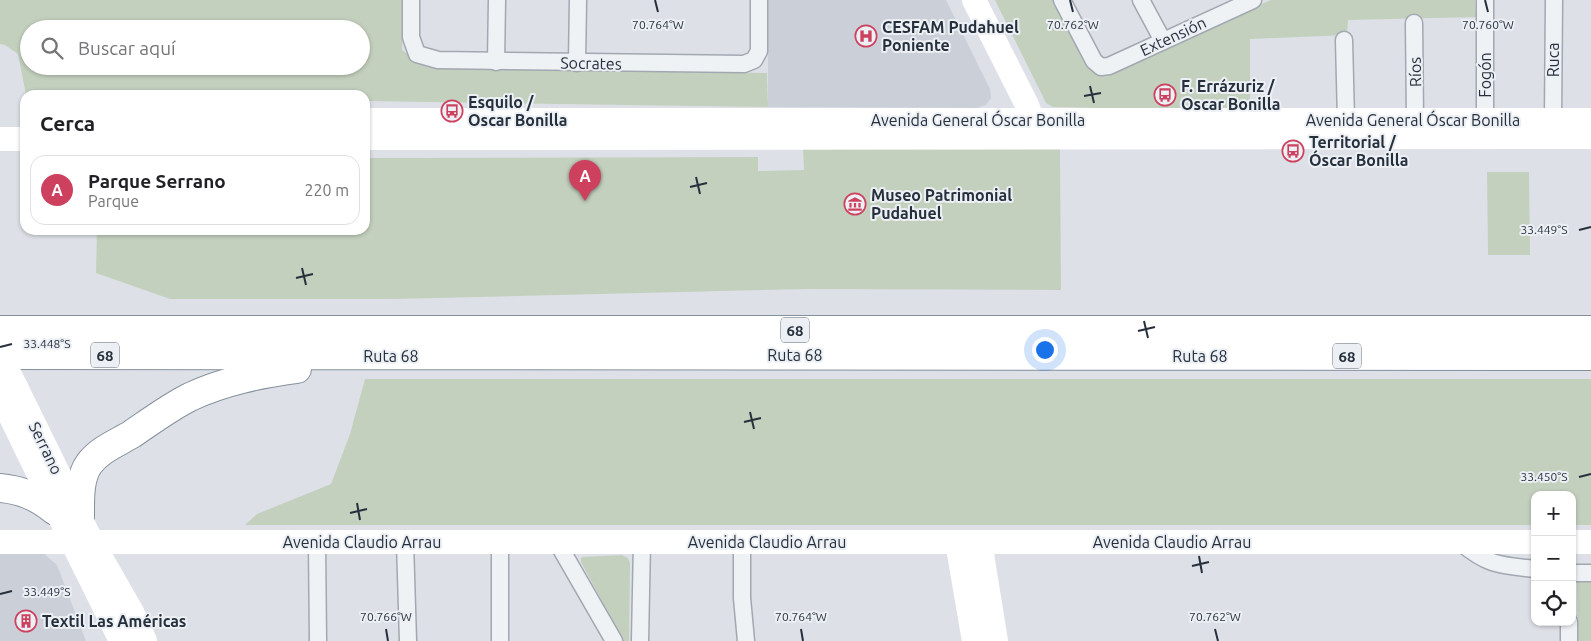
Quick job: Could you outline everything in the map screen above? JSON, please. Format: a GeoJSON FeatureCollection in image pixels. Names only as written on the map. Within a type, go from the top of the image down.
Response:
{"type":"FeatureCollection","features":[{"type":"Feature","properties":{"kind":"highway","name":"Ruta 68"},"geometry":{"type":"LineString","coordinates":[[0,330],[1591,330]]}},
{"type":"Feature","properties":{"kind":"highway","name":"Ruta 68"},"geometry":{"type":"LineString","coordinates":[[0,355],[1591,356]]}},
{"type":"Feature","properties":{"kind":"highway"},"geometry":{"type":"LineString","coordinates":[[0,488],[27,493],[68,513],[89,464],[114,444],[167,411],[210,389],[229,382],[266,373],[302,368],[371,367],[483,356]]}},
{"type":"Feature","properties":{"kind":"main road"},"geometry":{"type":"LineString","coordinates":[[974,0],[1027,105],[1033,129]]}},
{"type":"Feature","properties":{"kind":"main road","name":"Avenida General Óscar Bonilla"},"geometry":{"type":"LineString","coordinates":[[370,120],[1591,137]]}},
{"type":"Feature","properties":{"kind":"main road","name":"Avenida General Óscar Bonilla"},"geometry":{"type":"LineString","coordinates":[[370,138],[1033,129],[1346,120],[1591,120]]}},
{"type":"Feature","properties":{"kind":"main road"},"geometry":{"type":"LineString","coordinates":[[0,122],[20,122]]}},
{"type":"Feature","properties":{"kind":"main road"},"geometry":{"type":"LineString","coordinates":[[0,138],[20,138]]}},
{"type":"Feature","properties":{"kind":"main road","name":"Serrano"},"geometry":{"type":"LineString","coordinates":[[0,355],[8,391],[82,542]]}},
{"type":"Feature","properties":{"kind":"main road","name":"Avenida Claudio Arrau"},"geometry":{"type":"LineString","coordinates":[[0,542],[1531,542]]}},
{"type":"Feature","properties":{"kind":"main road"},"geometry":{"type":"LineString","coordinates":[[82,542],[121,641]]}},
{"type":"Feature","properties":{"kind":"main road"},"geometry":{"type":"LineString","coordinates":[[82,542],[132,612],[145,641]]}},
{"type":"Feature","properties":{"kind":"main road"},"geometry":{"type":"LineString","coordinates":[[956,542],[974,641]]}},
{"type":"Feature","properties":{"kind":"main road"},"geometry":{"type":"LineString","coordinates":[[980,542],[996,641]]}},
{"type":"Feature","properties":{"kind":"main road"},"geometry":{"type":"LineString","coordinates":[[1576,542],[1591,542]]}},
{"type":"Feature","properties":{"kind":"street","name":"Socrates"},"geometry":{"type":"LineString","coordinates":[[412,0],[411,37],[417,54],[438,60],[744,64],[754,60],[758,51],[759,0]]}},
{"type":"Feature","properties":{"kind":"street"},"geometry":{"type":"LineString","coordinates":[[496,62],[497,0]]}},
{"type":"Feature","properties":{"kind":"street"},"geometry":{"type":"LineString","coordinates":[[578,0],[578,63]]}},
{"type":"Feature","properties":{"kind":"street","name":"Extensión"},"geometry":{"type":"LineString","coordinates":[[1062,0],[1094,61],[1101,67],[1109,66],[1163,40],[1224,6],[1253,0]]}},
{"type":"Feature","properties":{"kind":"street"},"geometry":{"type":"LineString","coordinates":[[1141,0],[1163,40]]}},
{"type":"Feature","properties":{"kind":"street","name":"Fogón"},"geometry":{"type":"LineString","coordinates":[[1485,0],[1485,120]]}},
{"type":"Feature","properties":{"kind":"street","name":"Ruca"},"geometry":{"type":"LineString","coordinates":[[1553,120],[1554,0]]}},
{"type":"Feature","properties":{"kind":"street","name":"Ríos"},"geometry":{"type":"LineString","coordinates":[[1414,23],[1415,120]]}},
{"type":"Feature","properties":{"kind":"street"},"geometry":{"type":"LineString","coordinates":[[1344,40],[1346,120]]}},
{"type":"Feature","properties":{"kind":"street"},"geometry":{"type":"LineString","coordinates":[[317,542],[318,641]]}},
{"type":"Feature","properties":{"kind":"street"},"geometry":{"type":"LineString","coordinates":[[405,542],[408,641]]}},
{"type":"Feature","properties":{"kind":"street"},"geometry":{"type":"LineString","coordinates":[[500,542],[500,641]]}},
{"type":"Feature","properties":{"kind":"street"},"geometry":{"type":"LineString","coordinates":[[558,542],[614,641]]}},
{"type":"Feature","properties":{"kind":"street"},"geometry":{"type":"LineString","coordinates":[[640,641],[642,542]]}},
{"type":"Feature","properties":{"kind":"street"},"geometry":{"type":"LineString","coordinates":[[742,542],[742,598],[746,641]]}},
{"type":"Feature","properties":{"kind":"street"},"geometry":{"type":"LineString","coordinates":[[1460,542],[1489,562],[1504,566],[1531,569]]}},
{"type":"Feature","properties":{"kind":"street"},"geometry":{"type":"LineString","coordinates":[[1576,573],[1591,573]]}},
{"type":"Feature","properties":{"kind":"street"},"geometry":{"type":"LineString","coordinates":[[1569,626],[1569,641]]}},
{"type":"Feature","properties":{"kind":"shaded area","name":"CESFAM Pudahuel Poniente"},"geometry":{"type":"Polygon","coordinates":[[[768,0],[946,0],[990,89],[991,98],[986,105],[977,108],[768,107],[768,0]]]}},
{"type":"Feature","properties":{"kind":"shaded area"},"geometry":{"type":"Polygon","coordinates":[[[43,553],[57,565],[86,641],[0,641],[0,554],[43,553]]]}},
{"type":"Feature","properties":{"kind":"green space"},"geometry":{"type":"Polygon","coordinates":[[[0,0],[404,0],[402,50],[423,65],[767,73],[768,107],[370,101],[370,90],[25,90],[22,75],[370,75],[370,20],[20,20],[20,64],[18,54],[5,45],[0,44],[0,0]]]}},
{"type":"Feature","properties":{"kind":"green space"},"geometry":{"type":"Polygon","coordinates":[[[995,0],[1057,0],[1097,74],[1271,0],[1475,0],[1476,17],[1348,20],[1347,35],[1250,39],[1250,111],[1053,107],[1046,103],[995,0]]]}},
{"type":"Feature","properties":{"kind":"green space"},"geometry":{"type":"Polygon","coordinates":[[[803,148],[1060,148],[1061,290],[808,289],[394,299],[170,299],[96,273],[97,235],[370,235],[370,158],[758,157],[758,171],[804,170],[803,148]]]}},
{"type":"Feature","properties":{"kind":"green space"},"geometry":{"type":"Polygon","coordinates":[[[1487,172],[1529,172],[1530,255],[1488,255],[1487,172]]]}},
{"type":"Feature","properties":{"kind":"green space"},"geometry":{"type":"Polygon","coordinates":[[[365,379],[1591,379],[1591,525],[1576,525],[1576,491],[1531,491],[1531,525],[245,525],[257,514],[331,484],[350,434],[365,379]]]}},
{"type":"Feature","properties":{"kind":"green space"},"geometry":{"type":"Polygon","coordinates":[[[622,555],[628,558],[630,563],[629,641],[623,641],[581,562],[583,557],[622,555]]]}},
{"type":"Feature","properties":{"kind":"green space"},"geometry":{"type":"Polygon","coordinates":[[[1577,581],[1591,581],[1591,641],[1578,641],[1577,581]]]}},
{"type":"Feature","properties":{"kind":"place","name":"CESFAM Pudahuel Poniente"},"geometry":{"type":"Point","coordinates":[866,36]}},
{"type":"Feature","properties":{"kind":"place","name":"F. Errázuriz / Oscar Bonilla"},"geometry":{"type":"Point","coordinates":[1165,95]}},
{"type":"Feature","properties":{"kind":"place","name":"Esquilo / Oscar Bonilla"},"geometry":{"type":"Point","coordinates":[452,111]}},
{"type":"Feature","properties":{"kind":"place","name":"Territorial / Óscar Bonilla"},"geometry":{"type":"Point","coordinates":[1293,151]}},
{"type":"Feature","properties":{"kind":"place","name":"Parque Serrano"},"geometry":{"type":"Point","coordinates":[585,201]}},
{"type":"Feature","properties":{"kind":"place","name":"Museo Patrimonial Pudahuel"},"geometry":{"type":"Point","coordinates":[855,204]}},
{"type":"Feature","properties":{"kind":"place","name":"Textil Las Américas"},"geometry":{"type":"Point","coordinates":[26,621]}}]}
